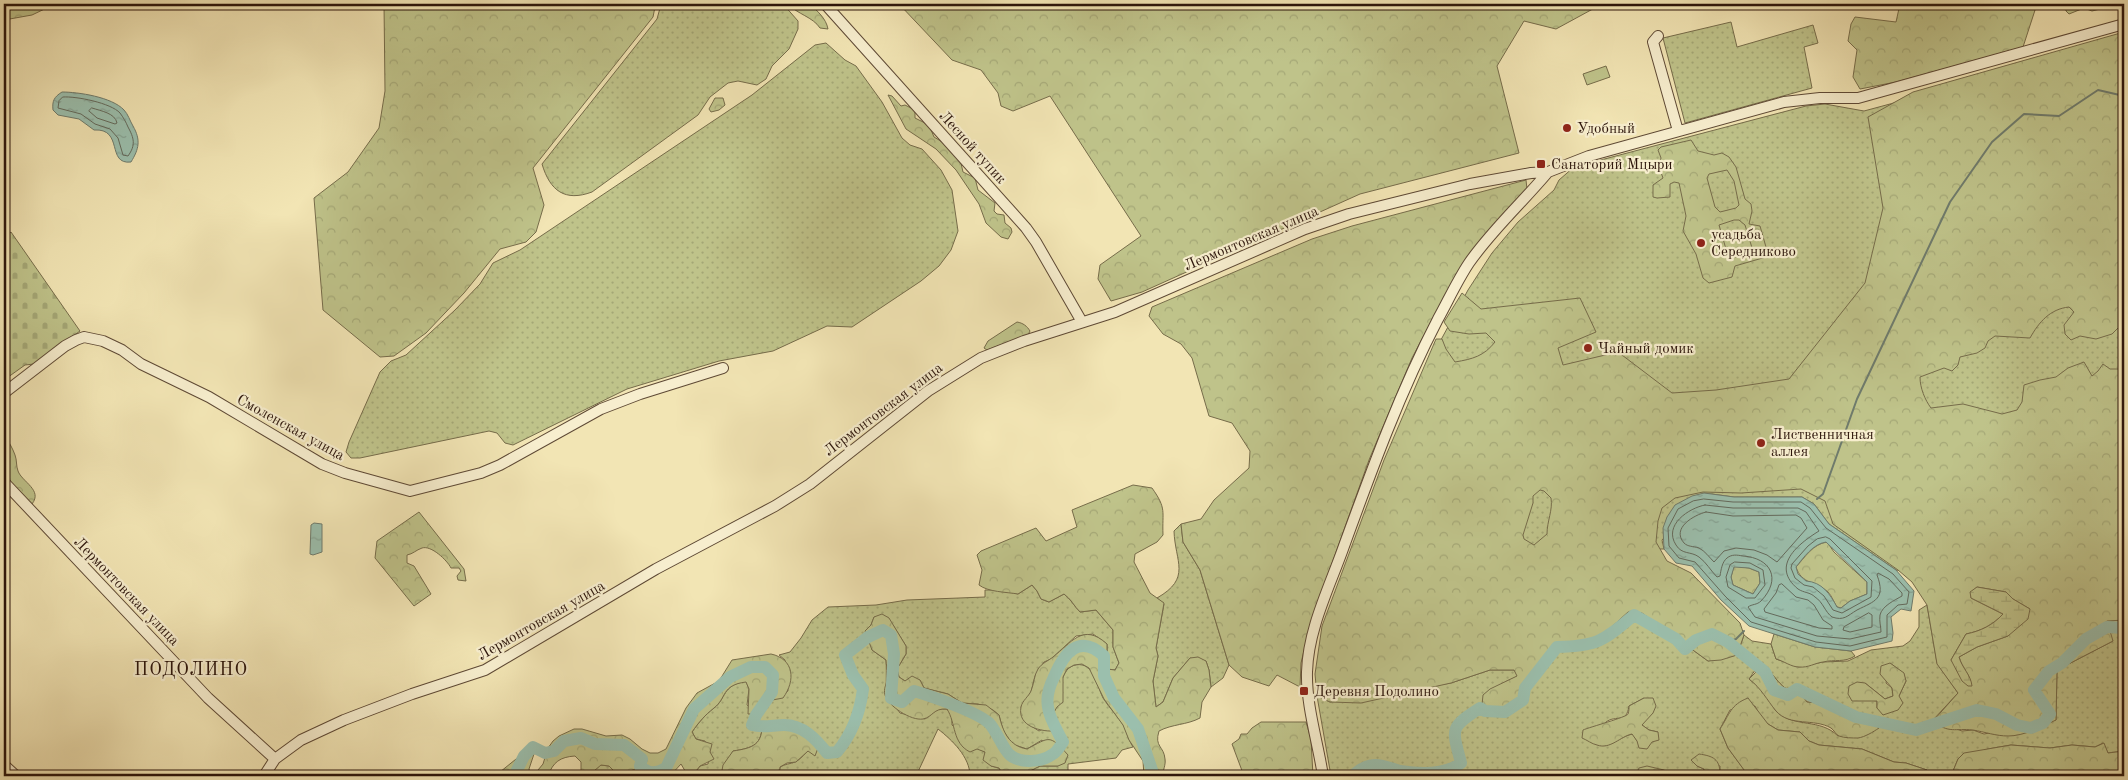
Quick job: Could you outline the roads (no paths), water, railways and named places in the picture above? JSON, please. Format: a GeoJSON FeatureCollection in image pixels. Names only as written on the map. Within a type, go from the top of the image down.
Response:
{"type":"FeatureCollection","features":[{"type":"Feature","properties":{"kind":"street","name":"Лесной тупик"},"geometry":{"type":"LineString","coordinates":[[825,4],[1026,228],[1082,322]]}},
{"type":"Feature","properties":{"kind":"street"},"geometry":{"type":"LineString","coordinates":[[1323,775],[1308,690],[1309,651],[1316,622],[1360,503],[1419,356],[1459,280],[1469,263],[1494,231],[1548,172],[1590,156],[1784,102],[1820,98],[1858,98],[2124,24]]}},
{"type":"Feature","properties":{"kind":"street"},"geometry":{"type":"LineString","coordinates":[[1658,36],[1653,42],[1678,131]]}},
{"type":"Feature","properties":{"kind":"street","name":"Лермонтовская улица"},"geometry":{"type":"LineString","coordinates":[[264,776],[275,759],[301,740],[337,723],[433,686],[484,670],[656,569],[793,496],[928,391],[980,358],[1024,341],[1115,312],[1305,229],[1349,214],[1470,184],[1531,173],[1548,172]]}},
{"type":"Feature","properties":{"kind":"street","name":"Смоленская улица"},"geometry":{"type":"LineString","coordinates":[[4,393],[65,346],[76,340],[93,338],[122,350],[141,364],[209,397],[322,464],[344,473],[410,490],[487,470],[601,410],[640,394],[723,368]]}},
{"type":"Feature","properties":{"kind":"street","name":"Лермонтовская улица"},"geometry":{"type":"LineString","coordinates":[[4,482],[202,692],[275,759]]}},
{"type":"Feature","properties":{"kind":"street"},"geometry":{"type":"LineString","coordinates":[[4,764],[16,776]]}},
{"type":"Feature","properties":{"kind":"water"},"geometry":{"type":"Polygon","coordinates":[[[62,92],[85,94],[103,99],[119,105],[124,110],[136,131],[138,140],[136,153],[131,162],[123,161],[119,158],[112,140],[103,131],[94,130],[79,119],[58,115],[53,110],[54,100],[62,92]]]}},
{"type":"Feature","properties":{"kind":"water"},"geometry":{"type":"Polygon","coordinates":[[[1704,493],[1734,497],[1802,497],[1814,504],[1829,524],[1896,570],[1914,591],[1911,611],[1901,609],[1891,617],[1892,641],[1851,651],[1815,647],[1749,626],[1721,600],[1692,566],[1676,563],[1664,549],[1663,528],[1667,517],[1675,505],[1692,496],[1704,493]],[[1826,542],[1813,548],[1796,567],[1798,574],[1806,581],[1821,586],[1837,607],[1841,608],[1850,601],[1867,594],[1867,582],[1826,542]],[[1734,567],[1731,577],[1733,585],[1753,594],[1760,583],[1759,572],[1749,568],[1734,567]]]}},
{"type":"Feature","properties":{"kind":"water"},"geometry":{"type":"Polygon","coordinates":[[[314,523],[322,524],[322,552],[313,555],[310,554],[311,525],[314,523]]]}},
{"type":"Feature","properties":{"kind":"waterway"},"geometry":{"type":"LineString","coordinates":[[1817,499],[1823,494],[1857,399],[1950,202],[1992,142],[2024,114],[2059,116],[2098,90],[2124,96]]}},
{"type":"Feature","properties":{"kind":"waterway"},"geometry":{"type":"LineString","coordinates":[[1352,776],[1363,768],[1372,765],[1415,773],[1440,772],[1455,767],[1461,763],[1455,735],[1458,725],[1463,720],[1480,708],[1485,711],[1505,712],[1523,700],[1525,688],[1557,647],[1582,645],[1599,640],[1615,631],[1634,615],[1676,639],[1685,649],[1696,640],[1712,634],[1728,642],[1765,672],[1774,690],[1788,695],[1797,689],[1856,717],[1916,730],[1977,710],[1996,714],[2017,725],[2031,728],[2043,723],[2050,714],[2034,690],[2049,671],[2062,663],[2086,639],[2107,627],[2124,628]]}},
{"type":"Feature","properties":{"kind":"waterway"},"geometry":{"type":"LineString","coordinates":[[514,776],[524,756],[533,747],[545,753],[554,751],[564,741],[581,738],[595,744],[624,745],[642,759],[640,766],[643,769],[649,772],[662,770],[666,768],[694,709],[730,677],[751,667],[765,667],[773,675],[772,692],[756,715],[752,725],[797,727],[814,738],[827,753],[837,752],[847,738],[854,723],[863,689],[853,675],[845,655],[868,637],[883,630],[891,635],[894,654],[891,698],[902,702],[914,691],[975,714],[989,723],[995,730],[1004,748],[1010,755],[1026,761],[1048,757],[1056,752],[1063,742],[1049,711],[1048,699],[1051,684],[1063,660],[1073,649],[1080,646],[1095,649],[1104,656],[1104,676],[1114,698],[1138,729],[1154,776]]}},
{"type":"Feature","properties":{"kind":"waterway"},"geometry":{"type":"LineString","coordinates":[[1728,642],[1736,639],[1744,631]]}},
{"type":"Feature","properties":{"kind":"place","name":"Удобный"},"geometry":{"type":"Point","coordinates":[1567,128]}},
{"type":"Feature","properties":{"kind":"place","name":"Санаторий Мцыри"},"geometry":{"type":"Point","coordinates":[1541,164]}},
{"type":"Feature","properties":{"kind":"place","name":"усадьба Середниково"},"geometry":{"type":"Point","coordinates":[1701,243]}},
{"type":"Feature","properties":{"kind":"place","name":"Чайный домик"},"geometry":{"type":"Point","coordinates":[1588,348]}},
{"type":"Feature","properties":{"kind":"place","name":"Лиственничная аллея"},"geometry":{"type":"Point","coordinates":[1761,443]}},
{"type":"Feature","properties":{"kind":"place","name":"Деревня Подолино"},"geometry":{"type":"Point","coordinates":[1304,691]}},
{"type":"Feature","properties":{"kind":"district","name":"ПОДОЛИНО"},"geometry":{"type":"Point","coordinates":[191,669]}}]}
